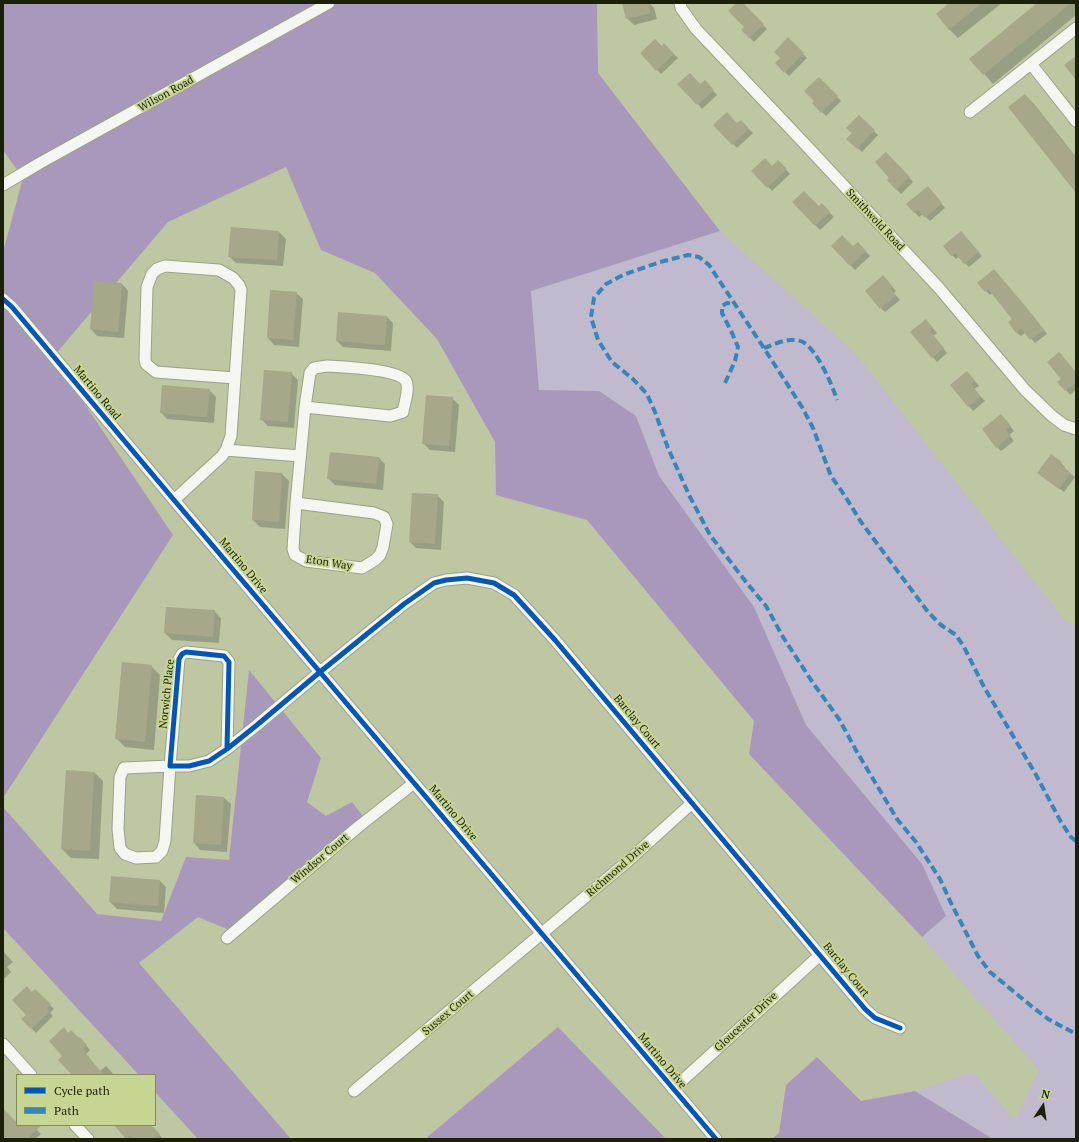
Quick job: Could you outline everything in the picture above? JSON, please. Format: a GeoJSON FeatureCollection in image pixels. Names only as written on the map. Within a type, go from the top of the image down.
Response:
{"type":"FeatureCollection","features":[{"type":"Feature","properties":{"kind":"street","name":"Wilson Road"},"geometry":{"type":"LineString","coordinates":[[3,185],[47,159],[329,3]]}},
{"type":"Feature","properties":{"kind":"street","name":"Smithwold Road"},"geometry":{"type":"LineString","coordinates":[[680,3],[681,8],[696,30],[939,288],[1025,390],[1052,416],[1064,425],[1076,429]]}},
{"type":"Feature","properties":{"kind":"street"},"geometry":{"type":"LineString","coordinates":[[970,112],[1076,28]]}},
{"type":"Feature","properties":{"kind":"street"},"geometry":{"type":"LineString","coordinates":[[1031,64],[1076,121]]}},
{"type":"Feature","properties":{"kind":"street"},"geometry":{"type":"LineString","coordinates":[[174,500],[222,456],[231,436],[235,378],[241,290],[233,278],[219,270],[165,266],[157,269],[152,274],[148,287],[146,364],[156,372],[235,378]]}},
{"type":"Feature","properties":{"kind":"street","name":"Martino Road"},"geometry":{"type":"LineString","coordinates":[[3,299],[12,307],[174,500]]}},
{"type":"Feature","properties":{"kind":"street","name":"Eton Way"},"geometry":{"type":"LineString","coordinates":[[296,503],[374,513],[384,517],[387,524],[384,547],[380,555],[362,568],[306,562],[295,555],[293,549],[296,503],[305,407],[310,373],[314,368],[327,366],[379,371],[398,375],[406,381],[408,387],[403,412],[390,416],[305,407]]}},
{"type":"Feature","properties":{"kind":"street"},"geometry":{"type":"LineString","coordinates":[[226,450],[300,456]]}},
{"type":"Feature","properties":{"kind":"street","name":"Martino Drive"},"geometry":{"type":"LineString","coordinates":[[174,500],[716,1139]]}},
{"type":"Feature","properties":{"kind":"street","name":"Barclay Court"},"geometry":{"type":"LineString","coordinates":[[320,672],[404,604],[434,583],[446,580],[468,578],[494,583],[514,595],[555,640],[864,1009],[875,1018],[900,1028]]}},
{"type":"Feature","properties":{"kind":"street","name":"Norwich Place"},"geometry":{"type":"LineString","coordinates":[[227,749],[229,662],[224,656],[186,652],[182,654],[179,659],[170,766],[165,841],[162,851],[156,857],[136,858],[125,854],[120,848],[118,829],[120,777],[124,768],[170,766],[189,766],[209,761],[227,749],[257,726],[320,672]]}},
{"type":"Feature","properties":{"kind":"street","name":"Windsor Court"},"geometry":{"type":"LineString","coordinates":[[227,938],[358,827],[414,782]]}},
{"type":"Feature","properties":{"kind":"street","name":"Richmond Drive"},"geometry":{"type":"LineString","coordinates":[[542,934],[628,861],[692,803]]}},
{"type":"Feature","properties":{"kind":"street","name":"Sussex Court"},"geometry":{"type":"LineString","coordinates":[[354,1092],[542,934]]}},
{"type":"Feature","properties":{"kind":"street","name":"Gloucester Drive"},"geometry":{"type":"LineString","coordinates":[[673,1089],[820,955]]}},
{"type":"Feature","properties":{"kind":"street"},"geometry":{"type":"LineString","coordinates":[[3,1044],[30,1074]]}},
{"type":"Feature","properties":{"kind":"street"},"geometry":{"type":"LineString","coordinates":[[76,1126],[88,1139]]}},
{"type":"Feature","properties":{"kind":"shaded area"},"geometry":{"type":"Polygon","coordinates":[[[3,3],[597,3],[598,73],[720,231],[531,291],[539,390],[599,391],[636,416],[659,476],[754,607],[806,725],[922,864],[946,916],[922,937],[749,754],[754,721],[587,520],[496,495],[495,442],[437,339],[375,273],[321,250],[286,167],[168,222],[53,357],[173,535],[3,798],[3,252],[23,178],[3,150],[3,3]]]}},
{"type":"Feature","properties":{"kind":"shaded area"},"geometry":{"type":"Polygon","coordinates":[[[720,231],[855,353],[1066,622],[1076,626],[1076,1139],[993,1139],[915,1091],[973,1072],[1015,1121],[1039,1070],[922,937],[946,916],[922,864],[806,725],[754,607],[659,476],[636,416],[599,391],[539,390],[531,291],[720,231]]]}},
{"type":"Feature","properties":{"kind":"shaded area"},"geometry":{"type":"Polygon","coordinates":[[[249,670],[321,758],[307,802],[326,816],[352,802],[369,824],[239,934],[198,917],[139,963],[291,1139],[198,1139],[156,1093],[156,1074],[138,1074],[3,928],[3,807],[97,914],[161,921],[186,857],[229,860],[249,670]]]}},
{"type":"Feature","properties":{"kind":"shaded area"},"geometry":{"type":"Polygon","coordinates":[[[558,1027],[666,1139],[425,1139],[558,1027]]]}},
{"type":"Feature","properties":{"kind":"shaded area"},"geometry":{"type":"Polygon","coordinates":[[[817,1057],[861,1101],[915,1091],[993,1139],[772,1139],[779,1133],[786,1085],[817,1057]]]}},
{"type":"Feature","properties":{"kind":"building"},"geometry":{"type":"Polygon","coordinates":[[[622,3],[648,3],[651,13],[626,19],[622,3]]]}},
{"type":"Feature","properties":{"kind":"building"},"geometry":{"type":"Polygon","coordinates":[[[736,3],[743,3],[764,24],[749,38],[741,30],[744,27],[728,11],[736,3]]]}},
{"type":"Feature","properties":{"kind":"building"},"geometry":{"type":"Polygon","coordinates":[[[949,3],[982,3],[949,30],[936,14],[949,3]]]}},
{"type":"Feature","properties":{"kind":"building"},"geometry":{"type":"Polygon","coordinates":[[[1037,3],[1071,3],[983,75],[969,59],[1037,3]]]}},
{"type":"Feature","properties":{"kind":"building"},"geometry":{"type":"Polygon","coordinates":[[[788,37],[804,53],[784,73],[775,63],[780,58],[774,52],[788,37]]]}},
{"type":"Feature","properties":{"kind":"building"},"geometry":{"type":"Polygon","coordinates":[[[655,39],[662,46],[664,43],[674,54],[656,71],[640,53],[655,39]]]}},
{"type":"Feature","properties":{"kind":"building"},"geometry":{"type":"Polygon","coordinates":[[[1076,56],[1076,80],[1064,65],[1076,56]]]}},
{"type":"Feature","properties":{"kind":"building"},"geometry":{"type":"Polygon","coordinates":[[[690,73],[700,84],[705,80],[714,90],[697,105],[677,84],[690,73]]]}},
{"type":"Feature","properties":{"kind":"building"},"geometry":{"type":"Polygon","coordinates":[[[819,77],[838,96],[821,113],[812,103],[814,101],[804,91],[819,77]]]}},
{"type":"Feature","properties":{"kind":"building"},"geometry":{"type":"Polygon","coordinates":[[[1025,94],[1076,158],[1076,193],[1008,107],[1025,94]]]}},
{"type":"Feature","properties":{"kind":"building"},"geometry":{"type":"Polygon","coordinates":[[[727,112],[737,123],[741,120],[749,129],[732,145],[713,125],[727,112]]]}},
{"type":"Feature","properties":{"kind":"building"},"geometry":{"type":"Polygon","coordinates":[[[859,115],[875,130],[857,149],[846,139],[852,133],[846,128],[859,115]]]}},
{"type":"Feature","properties":{"kind":"building"},"geometry":{"type":"Polygon","coordinates":[[[886,152],[910,177],[896,190],[887,180],[889,178],[875,162],[886,152]]]}},
{"type":"Feature","properties":{"kind":"building"},"geometry":{"type":"Polygon","coordinates":[[[765,158],[772,166],[778,160],[787,169],[767,188],[751,171],[765,158]]]}},
{"type":"Feature","properties":{"kind":"building"},"geometry":{"type":"Polygon","coordinates":[[[928,186],[942,203],[925,218],[918,210],[914,213],[906,204],[928,186]]]}},
{"type":"Feature","properties":{"kind":"building"},"geometry":{"type":"Polygon","coordinates":[[[804,191],[819,206],[822,203],[830,212],[815,226],[792,202],[804,191]]]}},
{"type":"Feature","properties":{"kind":"building"},"geometry":{"type":"Polygon","coordinates":[[[231,227],[279,231],[277,260],[228,257],[231,227]]]}},
{"type":"Feature","properties":{"kind":"building"},"geometry":{"type":"Polygon","coordinates":[[[961,231],[979,252],[964,264],[955,253],[951,256],[943,246],[961,231]]]}},
{"type":"Feature","properties":{"kind":"building"},"geometry":{"type":"Polygon","coordinates":[[[842,235],[853,246],[858,242],[866,251],[850,266],[831,246],[842,235]]]}},
{"type":"Feature","properties":{"kind":"building"},"geometry":{"type":"Polygon","coordinates":[[[994,269],[1044,330],[1030,340],[1021,328],[1016,333],[1008,322],[1012,319],[988,289],[985,292],[977,283],[994,269]]]}},
{"type":"Feature","properties":{"kind":"building"},"geometry":{"type":"Polygon","coordinates":[[[883,275],[893,287],[890,288],[896,296],[880,309],[865,291],[883,275]]]}},
{"type":"Feature","properties":{"kind":"building"},"geometry":{"type":"Polygon","coordinates":[[[94,281],[122,283],[118,332],[90,329],[94,281]]]}},
{"type":"Feature","properties":{"kind":"building"},"geometry":{"type":"Polygon","coordinates":[[[270,290],[297,292],[293,340],[267,338],[270,290]]]}},
{"type":"Feature","properties":{"kind":"building"},"geometry":{"type":"Polygon","coordinates":[[[338,312],[387,316],[385,345],[336,341],[338,312]]]}},
{"type":"Feature","properties":{"kind":"building"},"geometry":{"type":"Polygon","coordinates":[[[926,319],[933,328],[930,331],[944,348],[932,358],[910,332],[926,319]]]}},
{"type":"Feature","properties":{"kind":"building"},"geometry":{"type":"Polygon","coordinates":[[[1059,352],[1076,372],[1076,382],[1065,391],[1057,382],[1061,379],[1047,362],[1059,352]]]}},
{"type":"Feature","properties":{"kind":"building"},"geometry":{"type":"Polygon","coordinates":[[[264,370],[292,372],[288,422],[260,420],[264,370]]]}},
{"type":"Feature","properties":{"kind":"building"},"geometry":{"type":"Polygon","coordinates":[[[967,371],[975,381],[971,384],[981,397],[968,407],[950,385],[967,371]]]}},
{"type":"Feature","properties":{"kind":"building"},"geometry":{"type":"Polygon","coordinates":[[[162,385],[210,389],[207,417],[160,413],[162,385]]]}},
{"type":"Feature","properties":{"kind":"building"},"geometry":{"type":"Polygon","coordinates":[[[426,395],[453,397],[449,446],[422,444],[426,395]]]}},
{"type":"Feature","properties":{"kind":"building"},"geometry":{"type":"Polygon","coordinates":[[[1001,414],[1011,426],[1006,430],[1011,436],[996,448],[982,429],[1001,414]]]}},
{"type":"Feature","properties":{"kind":"building"},"geometry":{"type":"Polygon","coordinates":[[[330,452],[379,457],[376,484],[327,479],[330,452]]]}},
{"type":"Feature","properties":{"kind":"building"},"geometry":{"type":"Polygon","coordinates":[[[1051,454],[1062,462],[1060,464],[1071,473],[1059,489],[1037,473],[1051,454]]]}},
{"type":"Feature","properties":{"kind":"building"},"geometry":{"type":"Polygon","coordinates":[[[255,471],[282,473],[279,522],[252,520],[255,471]]]}},
{"type":"Feature","properties":{"kind":"building"},"geometry":{"type":"Polygon","coordinates":[[[412,493],[438,494],[435,544],[409,542],[412,493]]]}},
{"type":"Feature","properties":{"kind":"building"},"geometry":{"type":"Polygon","coordinates":[[[166,607],[215,610],[213,637],[164,633],[166,607]]]}},
{"type":"Feature","properties":{"kind":"building"},"geometry":{"type":"Polygon","coordinates":[[[122,662],[152,665],[145,742],[115,739],[122,662]]]}},
{"type":"Feature","properties":{"kind":"building"},"geometry":{"type":"Polygon","coordinates":[[[66,770],[94,772],[90,851],[61,849],[66,770]]]}},
{"type":"Feature","properties":{"kind":"building"},"geometry":{"type":"Polygon","coordinates":[[[196,795],[224,797],[221,845],[193,843],[196,795]]]}},
{"type":"Feature","properties":{"kind":"building"},"geometry":{"type":"Polygon","coordinates":[[[111,876],[160,880],[158,906],[109,902],[111,876]]]}},
{"type":"Feature","properties":{"kind":"building"},"geometry":{"type":"Polygon","coordinates":[[[27,986],[32,992],[35,989],[51,1004],[47,1008],[49,1012],[31,1029],[21,1019],[26,1015],[12,1000],[27,986]]]}},
{"type":"Feature","properties":{"kind":"building"},"geometry":{"type":"Polygon","coordinates":[[[64,1027],[68,1033],[71,1030],[87,1045],[83,1049],[85,1053],[103,1074],[71,1074],[58,1060],[62,1056],[49,1041],[64,1027]]]}},
{"type":"Feature","properties":{"kind":"building"},"geometry":{"type":"Polygon","coordinates":[[[3,1108],[16,1122],[16,1126],[41,1126],[27,1139],[3,1139],[3,1108]]]}},
{"type":"Feature","properties":{"kind":"building"},"geometry":{"type":"Polygon","coordinates":[[[115,1126],[152,1126],[160,1134],[154,1139],[134,1139],[130,1135],[126,1139],[115,1126]]]}},
{"type":"Feature","properties":{"kind":"marked path"},"geometry":{"type":"LineString","coordinates":[[1076,841],[1071,837],[1061,822],[1035,773],[984,687],[964,647],[956,635],[941,625],[928,612],[861,522],[831,476],[813,428],[802,407],[709,265],[699,257],[688,255],[660,262],[623,275],[606,284],[594,298],[591,317],[598,340],[612,362],[633,379],[647,394],[668,448],[689,495],[710,535],[766,606],[783,637],[839,719],[897,819],[916,842],[940,879],[978,956],[990,972],[1030,1005],[1048,1019],[1076,1034]]}},
{"type":"Feature","properties":{"kind":"marked path"},"geometry":{"type":"LineString","coordinates":[[725,383],[735,361],[738,347],[722,313],[722,306],[727,303],[735,304]]}},
{"type":"Feature","properties":{"kind":"marked path"},"geometry":{"type":"LineString","coordinates":[[764,348],[786,340],[803,342],[814,352],[819,360],[832,385],[837,400]]}},
{"type":"Feature","properties":{"kind":"cycle path"},"geometry":{"type":"LineString","coordinates":[[3,299],[12,307],[716,1139]]}},
{"type":"Feature","properties":{"kind":"cycle path"},"geometry":{"type":"LineString","coordinates":[[227,749],[229,662],[224,656],[186,652],[182,654],[179,659],[170,766],[189,766],[209,761],[227,749],[404,604],[434,583],[467,578],[494,583],[514,595],[555,640],[865,1009],[875,1018],[900,1028]]}}]}
